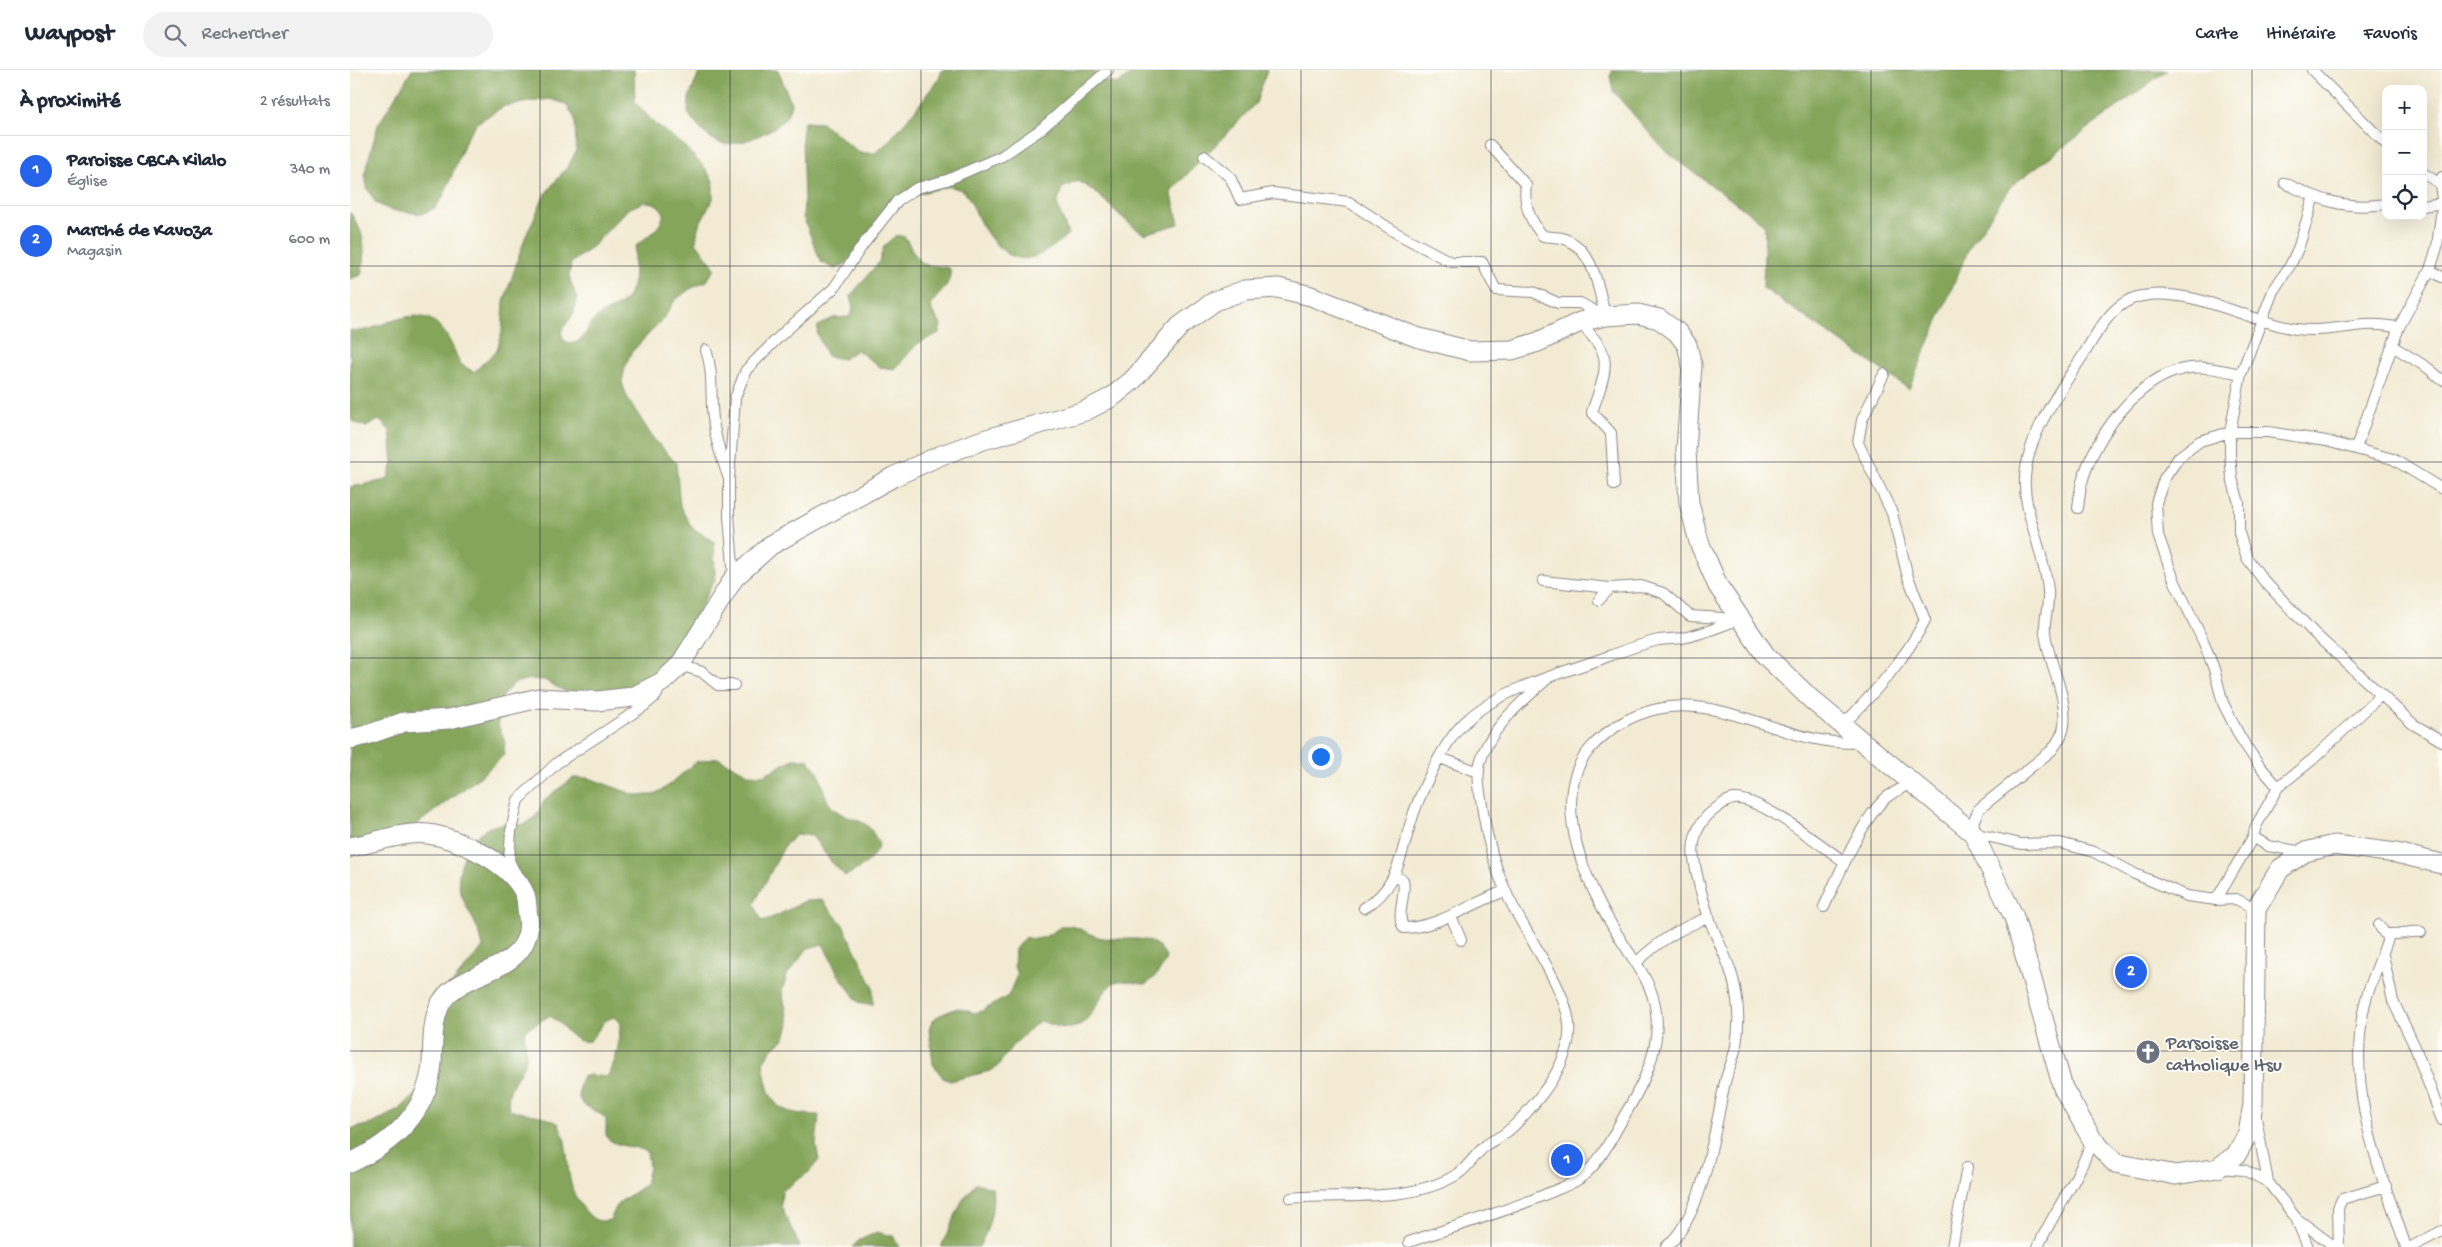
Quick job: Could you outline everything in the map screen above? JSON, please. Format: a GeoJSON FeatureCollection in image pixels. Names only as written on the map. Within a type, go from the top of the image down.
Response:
{"type":"FeatureCollection","features":[{"type":"Feature","properties":{"kind":"highway"},"geometry":{"type":"LineString","coordinates":[[350,739],[404,722],[450,719],[539,698],[597,702],[632,697],[662,682],[680,665],[734,578],[772,545],[893,477],[975,443],[1085,411],[1112,397],[1133,380],[1180,326],[1215,300],[1245,290],[1278,288],[1311,296],[1416,337],[1470,351],[1512,350],[1538,342],[1580,322],[1605,316],[1638,314],[1659,319],[1677,332],[1687,345],[1692,365],[1686,450],[1688,503],[1699,542],[1718,586],[1766,656],[1842,726],[1972,833],[2014,917],[2063,1088],[2092,1139],[2115,1162],[2176,1175],[2218,1168],[2236,1155],[2248,1134],[2254,1104],[2256,909],[2280,868],[2305,852],[2334,845],[2396,853],[2442,864]]}},
{"type":"Feature","properties":{"kind":"highway"},"geometry":{"type":"LineString","coordinates":[[350,847],[426,834],[451,838],[485,855],[513,878],[526,897],[530,928],[516,954],[449,994],[439,1007],[432,1046],[432,1065],[422,1104],[403,1127],[371,1153],[350,1163]]}},
{"type":"Feature","properties":{"kind":"street"},"geometry":{"type":"LineString","coordinates":[[734,578],[729,516],[729,479],[736,398],[746,370],[782,334],[834,288],[898,200],[918,188],[947,180],[1002,156],[1040,130],[1108,70]]}},
{"type":"Feature","properties":{"kind":"street"},"geometry":{"type":"LineString","coordinates":[[2312,70],[2382,140]]}},
{"type":"Feature","properties":{"kind":"street"},"geometry":{"type":"LineString","coordinates":[[1490,146],[1526,185],[1524,196],[1532,224],[1543,236],[1564,238],[1581,250],[1597,279],[1605,316]]}},
{"type":"Feature","properties":{"kind":"street"},"geometry":{"type":"LineString","coordinates":[[1204,156],[1230,177],[1240,199],[1273,193],[1349,202],[1398,234],[1452,262],[1482,262],[1496,290],[1533,292],[1558,303],[1580,303],[1605,316]]}},
{"type":"Feature","properties":{"kind":"street"},"geometry":{"type":"LineString","coordinates":[[2356,448],[2371,403],[2394,347],[2399,327],[2430,270],[2437,247],[2442,203],[2441,182],[2427,175]]}},
{"type":"Feature","properties":{"kind":"street"},"geometry":{"type":"LineString","coordinates":[[2285,183],[2328,202],[2361,206],[2382,204]]}},
{"type":"Feature","properties":{"kind":"street"},"geometry":{"type":"LineString","coordinates":[[2314,196],[2299,246],[2291,264],[2273,291],[2241,374],[2230,432],[2232,478],[2239,503],[2239,533],[2247,558],[2264,582],[2380,696],[2413,724],[2442,741]]}},
{"type":"Feature","properties":{"kind":"street"},"geometry":{"type":"LineString","coordinates":[[2427,205],[2442,203]]}},
{"type":"Feature","properties":{"kind":"street"},"geometry":{"type":"LineString","coordinates":[[2430,270],[2442,277]]}},
{"type":"Feature","properties":{"kind":"street"},"geometry":{"type":"LineString","coordinates":[[2256,909],[2236,899],[2216,900],[2187,896],[2135,874],[2094,852],[2060,843],[2021,844],[1972,833],[1974,820],[1979,809],[2052,750],[2060,738],[2064,726],[2063,705],[2045,633],[2045,614],[2048,598],[2042,560],[2029,513],[2024,478],[2034,442],[2048,413],[2103,324],[2115,310],[2127,301],[2143,296],[2168,296],[2200,301],[2296,329],[2326,331],[2366,324],[2399,327]]}},
{"type":"Feature","properties":{"kind":"street"},"geometry":{"type":"LineString","coordinates":[[1580,322],[1600,346],[1605,356],[1606,365],[1592,412],[1611,433],[1614,485]]}},
{"type":"Feature","properties":{"kind":"street"},"geometry":{"type":"LineString","coordinates":[[2394,347],[2428,368],[2442,380]]}},
{"type":"Feature","properties":{"kind":"street"},"geometry":{"type":"LineString","coordinates":[[706,350],[712,379],[714,426],[719,452],[729,479]]}},
{"type":"Feature","properties":{"kind":"street"},"geometry":{"type":"LineString","coordinates":[[2078,508],[2082,482],[2108,424],[2151,383],[2166,374],[2184,369],[2210,367],[2241,374]]}},
{"type":"Feature","properties":{"kind":"street"},"geometry":{"type":"LineString","coordinates":[[1842,726],[1874,694],[1913,644],[1925,620],[1908,577],[1892,513],[1858,443],[1862,420],[1884,374]]}},
{"type":"Feature","properties":{"kind":"street"},"geometry":{"type":"LineString","coordinates":[[2278,787],[2258,764],[2240,736],[2223,703],[2214,669],[2174,580],[2158,535],[2156,503],[2164,479],[2179,457],[2200,441],[2230,432],[2268,432],[2356,448],[2393,459],[2442,489]]}},
{"type":"Feature","properties":{"kind":"street"},"geometry":{"type":"LineString","coordinates":[[1543,581],[1610,588],[1641,586],[1663,593],[1690,616],[1739,619]]}},
{"type":"Feature","properties":{"kind":"street"},"geometry":{"type":"LineString","coordinates":[[1599,600],[1610,588]]}},
{"type":"Feature","properties":{"kind":"street"},"geometry":{"type":"LineString","coordinates":[[1364,908],[1384,893],[1395,877],[1410,825],[1448,742],[1464,722],[1483,707],[1548,678],[1659,640],[1681,638],[1711,631],[1739,619]]}},
{"type":"Feature","properties":{"kind":"street"},"geometry":{"type":"LineString","coordinates":[[680,665],[702,672],[718,685],[734,685]]}},
{"type":"Feature","properties":{"kind":"street"},"geometry":{"type":"LineString","coordinates":[[1291,1198],[1396,1193],[1428,1188],[1459,1173],[1486,1145],[1503,1135],[1519,1122],[1557,1072],[1567,1050],[1570,1025],[1564,1002],[1505,891],[1485,826],[1479,772],[1480,761],[1493,736],[1514,710],[1548,678]]}},
{"type":"Feature","properties":{"kind":"street"},"geometry":{"type":"LineString","coordinates":[[526,897],[509,860],[511,831],[518,800],[556,763],[644,706],[656,696],[662,682]]}},
{"type":"Feature","properties":{"kind":"street"},"geometry":{"type":"LineString","coordinates":[[2216,900],[2253,837],[2256,826],[2278,787],[2312,760],[2380,696]]}},
{"type":"Feature","properties":{"kind":"street"},"geometry":{"type":"LineString","coordinates":[[1409,1242],[1457,1225],[1508,1211],[1579,1179],[1591,1169],[1640,1089],[1654,1051],[1658,1032],[1656,1010],[1645,976],[1621,942],[1594,891],[1573,832],[1572,804],[1577,773],[1583,758],[1596,743],[1637,714],[1660,708],[1682,706],[1724,712],[1840,745],[1861,742]]}},
{"type":"Feature","properties":{"kind":"street"},"geometry":{"type":"LineString","coordinates":[[1440,758],[1479,772]]}},
{"type":"Feature","properties":{"kind":"street"},"geometry":{"type":"LineString","coordinates":[[1824,907],[1845,862],[1868,821],[1886,798],[1910,783]]}},
{"type":"Feature","properties":{"kind":"street"},"geometry":{"type":"LineString","coordinates":[[1666,1247],[1684,1226],[1707,1169],[1726,1081],[1736,1047],[1739,1020],[1736,991],[1727,960],[1709,917],[1693,858],[1694,836],[1704,818],[1717,807],[1734,799],[1750,802],[1776,815],[1845,862]]}},
{"type":"Feature","properties":{"kind":"street"},"geometry":{"type":"LineString","coordinates":[[2253,837],[2268,846],[2305,852]]}},
{"type":"Feature","properties":{"kind":"street"},"geometry":{"type":"LineString","coordinates":[[1395,877],[1403,880],[1404,885],[1401,915],[1404,928],[1413,928],[1451,916],[1480,900],[1505,891]]}},
{"type":"Feature","properties":{"kind":"street"},"geometry":{"type":"LineString","coordinates":[[1451,916],[1461,940]]}},
{"type":"Feature","properties":{"kind":"street"},"geometry":{"type":"LineString","coordinates":[[1636,962],[1657,943],[1679,929],[1709,917]]}},
{"type":"Feature","properties":{"kind":"street"},"geometry":{"type":"LineString","coordinates":[[2379,925],[2384,933],[2389,935],[2412,930],[2421,932]]}},
{"type":"Feature","properties":{"kind":"street"},"geometry":{"type":"LineString","coordinates":[[2389,935],[2366,1002],[2358,1045],[2358,1082],[2365,1120],[2406,1247]]}},
{"type":"Feature","properties":{"kind":"street"},"geometry":{"type":"LineString","coordinates":[[2383,954],[2393,1001],[2415,1047],[2442,1120]]}},
{"type":"Feature","properties":{"kind":"street"},"geometry":{"type":"LineString","coordinates":[[2254,1104],[2268,1182]]}},
{"type":"Feature","properties":{"kind":"street"},"geometry":{"type":"LineString","coordinates":[[2038,1247],[2049,1222],[2070,1190],[2085,1161],[2092,1139]]}},
{"type":"Feature","properties":{"kind":"street"},"geometry":{"type":"LineString","coordinates":[[1952,1247],[1967,1167]]}},
{"type":"Feature","properties":{"kind":"street"},"geometry":{"type":"LineString","coordinates":[[2218,1168],[2244,1170],[2268,1182],[2296,1218],[2308,1247]]}},
{"type":"Feature","properties":{"kind":"street"},"geometry":{"type":"LineString","coordinates":[[2339,1247],[2338,1208],[2342,1198],[2386,1186]]}},
{"type":"Feature","properties":{"kind":"street"},"geometry":{"type":"LineString","coordinates":[[2296,1218],[2335,1247]]}},
{"type":"Feature","properties":{"kind":"street"},"geometry":{"type":"LineString","coordinates":[[2410,1247],[2442,1231]]}},
{"type":"Feature","properties":{"kind":"green space"},"geometry":{"type":"Polygon","coordinates":[[[412,70],[634,70],[635,102],[656,125],[682,144],[705,168],[713,181],[713,199],[698,227],[696,242],[715,268],[707,281],[690,289],[675,300],[666,315],[631,353],[625,367],[622,382],[627,397],[653,438],[676,463],[680,506],[692,528],[714,541],[715,579],[690,628],[660,668],[632,697],[586,703],[544,680],[529,679],[514,683],[503,695],[498,709],[498,725],[505,740],[504,755],[481,776],[397,839],[350,856],[350,487],[387,480],[393,464],[390,431],[379,420],[366,427],[352,421],[350,412],[350,330],[367,330],[413,316],[424,317],[434,321],[441,328],[448,337],[460,364],[474,372],[497,350],[502,332],[504,301],[525,238],[545,194],[569,165],[576,151],[575,119],[566,104],[550,99],[504,106],[477,123],[467,137],[444,195],[435,208],[422,214],[390,210],[376,203],[367,188],[365,172],[378,125],[412,70]],[[644,202],[628,209],[593,246],[571,263],[569,277],[577,299],[573,315],[561,331],[563,339],[570,344],[579,341],[593,321],[619,305],[628,296],[633,282],[636,246],[657,228],[664,213],[656,204],[644,202]]]}},
{"type":"Feature","properties":{"kind":"green space"},"geometry":{"type":"Polygon","coordinates":[[[700,70],[778,70],[791,103],[787,116],[767,132],[741,142],[726,144],[714,140],[699,128],[688,113],[689,98],[700,70]]]}},
{"type":"Feature","properties":{"kind":"green space"},"geometry":{"type":"Polygon","coordinates":[[[942,70],[1093,70],[1102,80],[1118,84],[1136,70],[1267,70],[1256,103],[1171,191],[1179,224],[1144,234],[1087,186],[1078,181],[1062,188],[1057,204],[1068,234],[1042,253],[1020,258],[1010,255],[1000,248],[980,222],[964,191],[949,186],[917,194],[876,222],[849,262],[835,269],[821,262],[803,217],[802,138],[804,122],[822,123],[860,153],[875,153],[887,143],[912,114],[939,78],[942,70]]]}},
{"type":"Feature","properties":{"kind":"green space"},"geometry":{"type":"Polygon","coordinates":[[[1613,70],[2167,70],[2011,186],[1969,248],[1909,389],[1763,288],[1765,225],[1664,150],[1613,91],[1610,76],[1613,70]]]}},
{"type":"Feature","properties":{"kind":"green space"},"geometry":{"type":"Polygon","coordinates":[[[350,212],[362,235],[364,257],[361,275],[350,279],[350,212]]]}},
{"type":"Feature","properties":{"kind":"green space"},"geometry":{"type":"Polygon","coordinates":[[[896,235],[905,237],[923,264],[950,269],[947,284],[931,304],[932,311],[941,325],[939,333],[917,344],[895,369],[880,367],[857,350],[843,359],[827,356],[817,334],[818,326],[833,318],[849,317],[853,310],[851,295],[879,262],[884,246],[896,235]]]}},
{"type":"Feature","properties":{"kind":"green space"},"geometry":{"type":"Polygon","coordinates":[[[718,758],[748,774],[763,775],[793,759],[809,760],[820,776],[830,805],[840,813],[859,821],[869,828],[879,845],[866,864],[845,876],[833,864],[812,836],[797,834],[785,845],[754,904],[762,921],[805,901],[822,900],[843,925],[873,987],[873,1005],[858,1002],[838,974],[823,944],[808,948],[787,975],[782,991],[789,1024],[785,1038],[773,1048],[763,1062],[768,1088],[777,1104],[784,1109],[804,1114],[819,1115],[816,1145],[819,1160],[809,1172],[782,1191],[781,1206],[800,1247],[350,1247],[350,1129],[371,1124],[400,1109],[428,1082],[449,987],[483,947],[479,931],[460,890],[459,882],[459,874],[464,856],[474,840],[486,829],[495,826],[524,825],[537,815],[545,799],[573,778],[589,778],[635,795],[653,795],[668,786],[696,762],[718,758]],[[549,1016],[525,1030],[526,1058],[509,1095],[509,1110],[545,1117],[559,1124],[565,1142],[571,1185],[578,1201],[592,1218],[602,1221],[610,1220],[618,1203],[645,1185],[649,1167],[647,1152],[621,1145],[606,1137],[606,1119],[580,1101],[579,1088],[582,1077],[590,1075],[607,1077],[617,1051],[620,1021],[613,1017],[605,1021],[590,1041],[583,1041],[573,1037],[555,1019],[549,1016]]]}},
{"type":"Feature","properties":{"kind":"green space"},"geometry":{"type":"Polygon","coordinates":[[[1062,926],[1078,928],[1103,938],[1147,941],[1161,949],[1166,957],[1165,961],[1159,972],[1146,984],[1119,981],[1112,984],[1085,1021],[1078,1026],[1062,1028],[1039,1021],[1012,1046],[997,1067],[990,1071],[950,1081],[943,1078],[933,1064],[929,1029],[932,1021],[940,1015],[957,1008],[974,1013],[982,1011],[1008,996],[1017,975],[1014,966],[1015,949],[1025,937],[1031,939],[1040,938],[1049,935],[1062,926]]]}},
{"type":"Feature","properties":{"kind":"green space"},"geometry":{"type":"Polygon","coordinates":[[[976,1183],[992,1188],[993,1196],[986,1233],[979,1247],[941,1247],[962,1201],[976,1183]]]}},
{"type":"Feature","properties":{"kind":"green space"},"geometry":{"type":"Polygon","coordinates":[[[877,1232],[893,1236],[900,1247],[852,1247],[858,1241],[877,1232]]]}},
{"type":"Feature","properties":{"kind":"place","name":"Marché de Kavoza"},"geometry":{"type":"Point","coordinates":[2131,972]}},
{"type":"Feature","properties":{"kind":"place","name":"Parsoisse catholique Itsu"},"geometry":{"type":"Point","coordinates":[2148,1052]}},
{"type":"Feature","properties":{"kind":"place","name":"Paroisse CBCA Kilalo"},"geometry":{"type":"Point","coordinates":[1567,1160]}}]}
